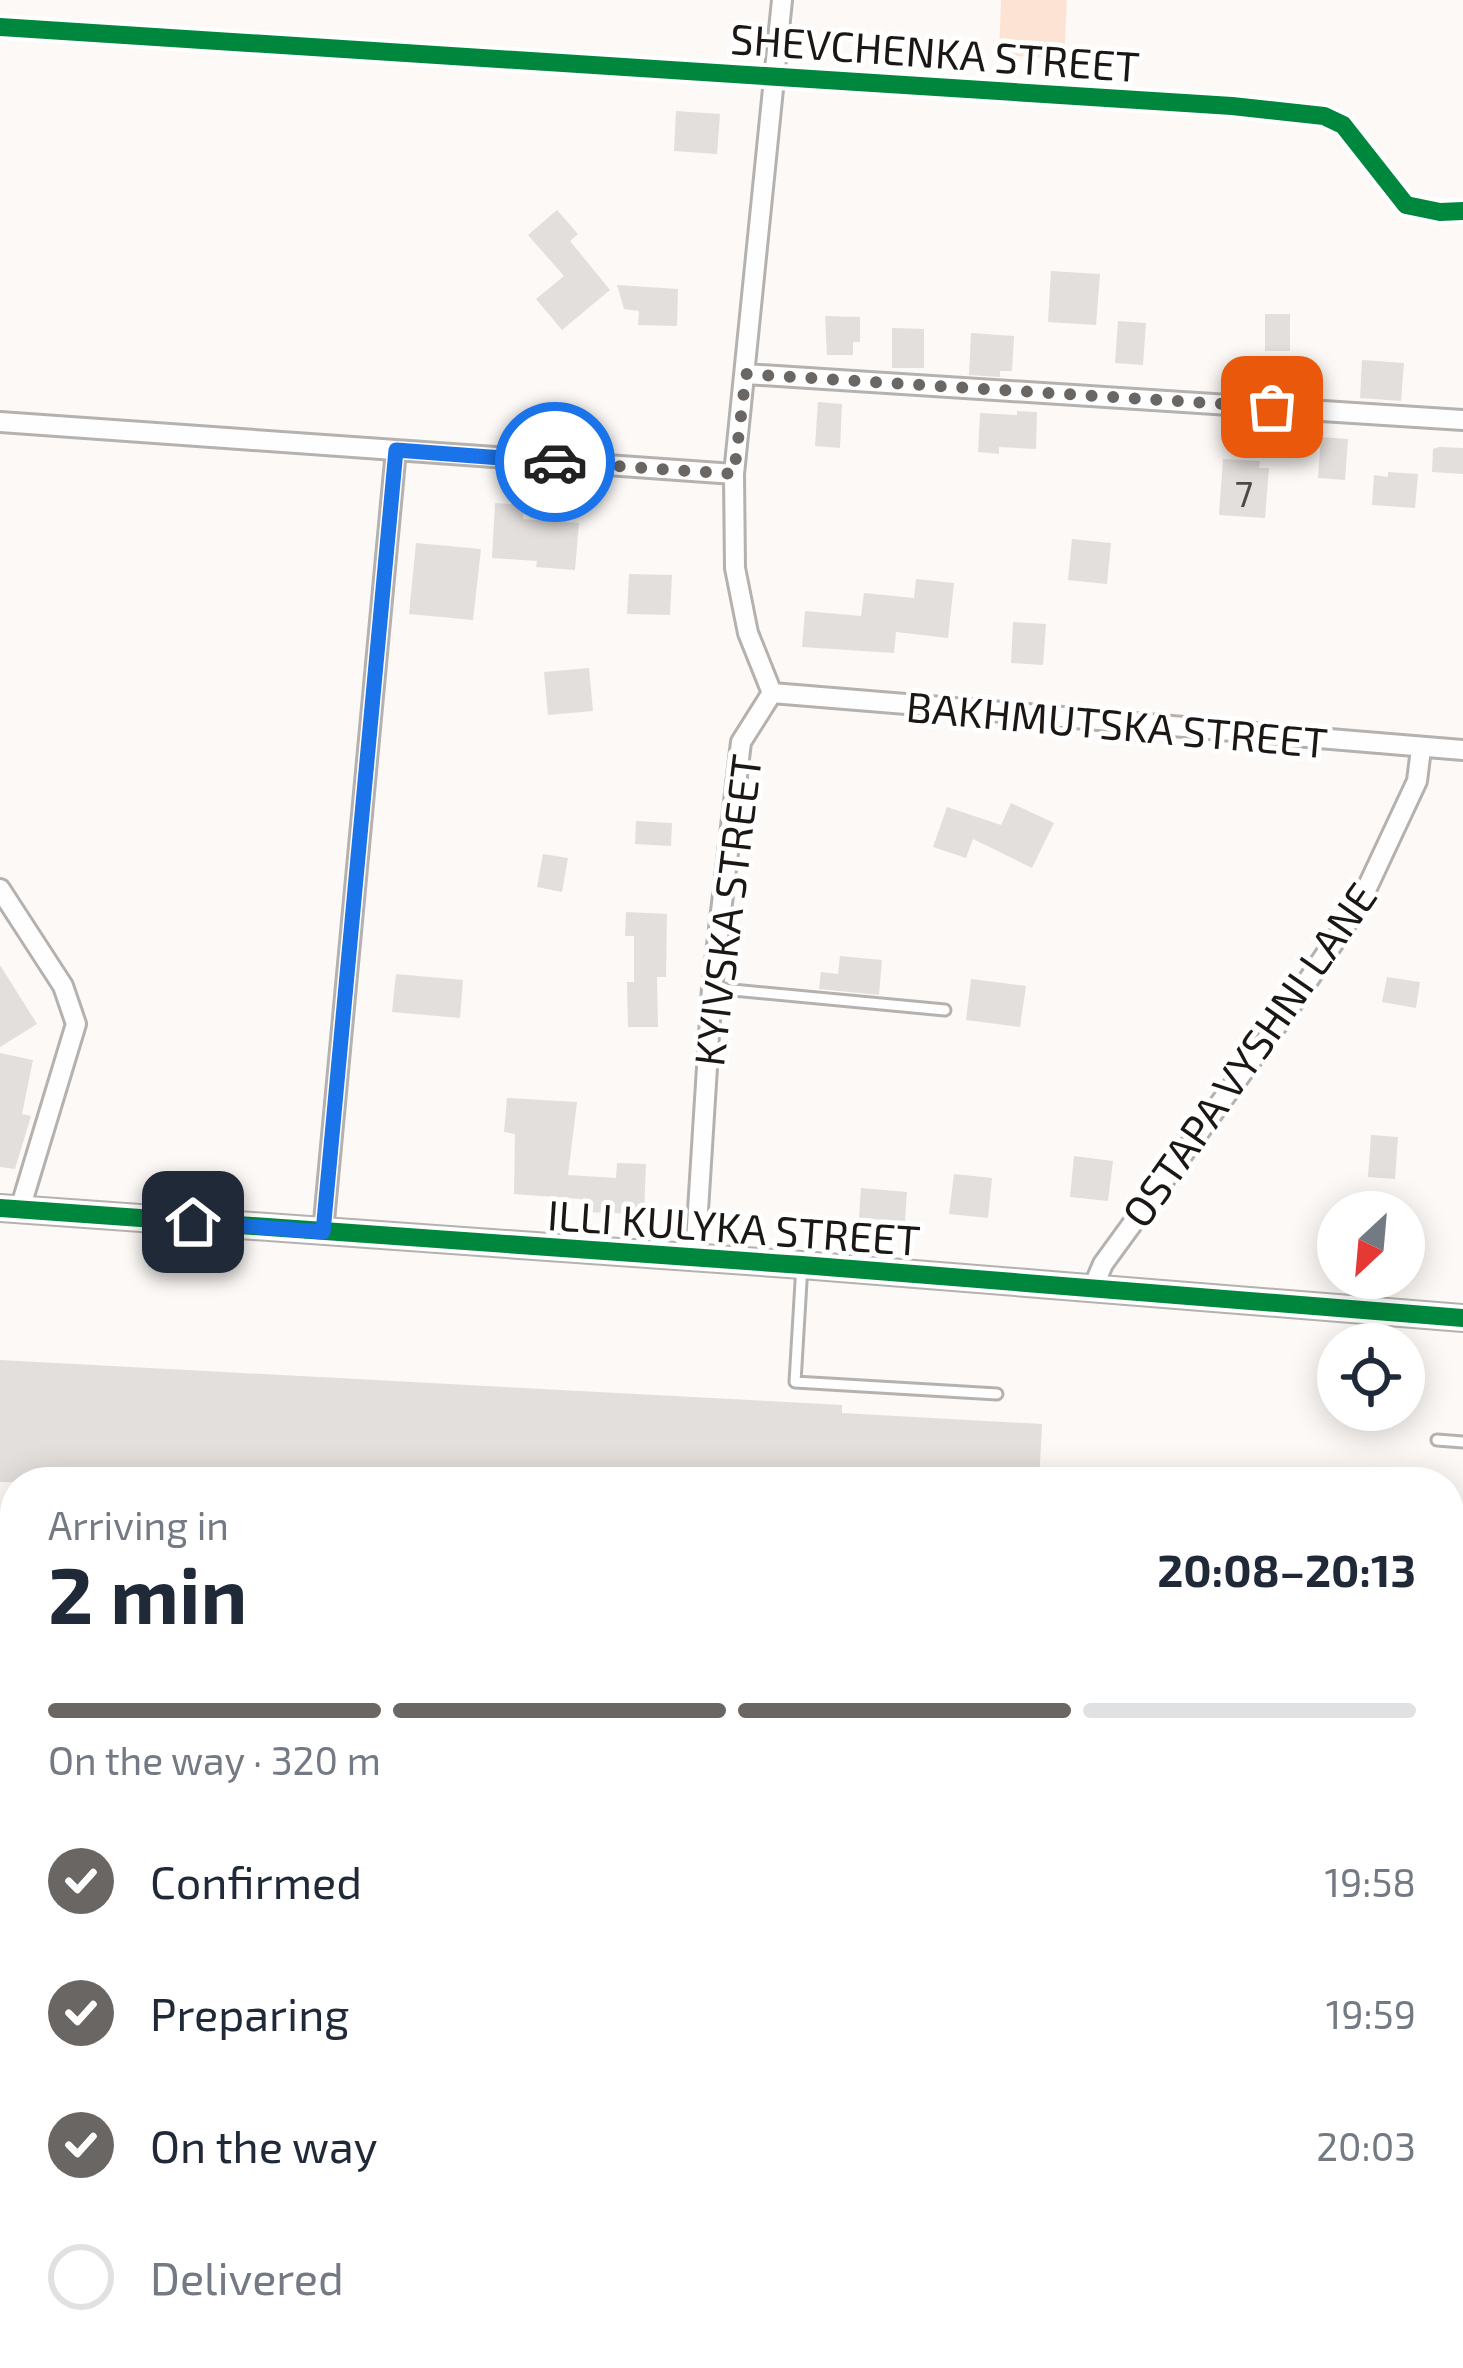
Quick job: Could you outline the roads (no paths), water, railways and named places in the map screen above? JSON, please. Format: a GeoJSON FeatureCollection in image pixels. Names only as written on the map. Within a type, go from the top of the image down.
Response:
{"type":"FeatureCollection","features":[{"type":"Feature","properties":{"kind":"street"},"geometry":{"type":"LineString","coordinates":[[772,693],[748,632],[735,568],[734,474],[782,0]]}},
{"type":"Feature","properties":{"kind":"street","name":"SHEVCHENKA STREET"},"geometry":{"type":"LineString","coordinates":[[0,27],[1232,106],[1324,116],[1343,125],[1406,205],[1463,211]]}},
{"type":"Feature","properties":{"kind":"street"},"geometry":{"type":"LineString","coordinates":[[746,374],[1463,419]]}},
{"type":"Feature","properties":{"kind":"street"},"geometry":{"type":"LineString","coordinates":[[0,422],[734,474]]}},
{"type":"Feature","properties":{"kind":"street"},"geometry":{"type":"LineString","coordinates":[[323,1232],[396,450]]}},
{"type":"Feature","properties":{"kind":"street","name":"BAKHMUTSKA STREET"},"geometry":{"type":"LineString","coordinates":[[772,693],[1463,750]]}},
{"type":"Feature","properties":{"kind":"street","name":"KYIVSKA STREET"},"geometry":{"type":"LineString","coordinates":[[695,1258],[712,988],[741,742],[772,693]]}},
{"type":"Feature","properties":{"kind":"street","name":"OSTAPA VYSHNI LANE"},"geometry":{"type":"LineString","coordinates":[[1092,1290],[1103,1264],[1359,905],[1417,782],[1421,749]]}},
{"type":"Feature","properties":{"kind":"street"},"geometry":{"type":"LineString","coordinates":[[0,890],[63,986],[76,1024],[10,1208]]}},
{"type":"Feature","properties":{"kind":"street","name":"ILLI KULYKA STREET"},"geometry":{"type":"LineString","coordinates":[[10,1208],[1463,1318]]}},
{"type":"Feature","properties":{"kind":"lane"},"geometry":{"type":"LineString","coordinates":[[712,988],[945,1010]]}},
{"type":"Feature","properties":{"kind":"lane"},"geometry":{"type":"LineString","coordinates":[[802,1265],[795,1382],[997,1394]]}},
{"type":"Feature","properties":{"kind":"lane"},"geometry":{"type":"LineString","coordinates":[[1437,1439],[1463,1442]]}}]}
